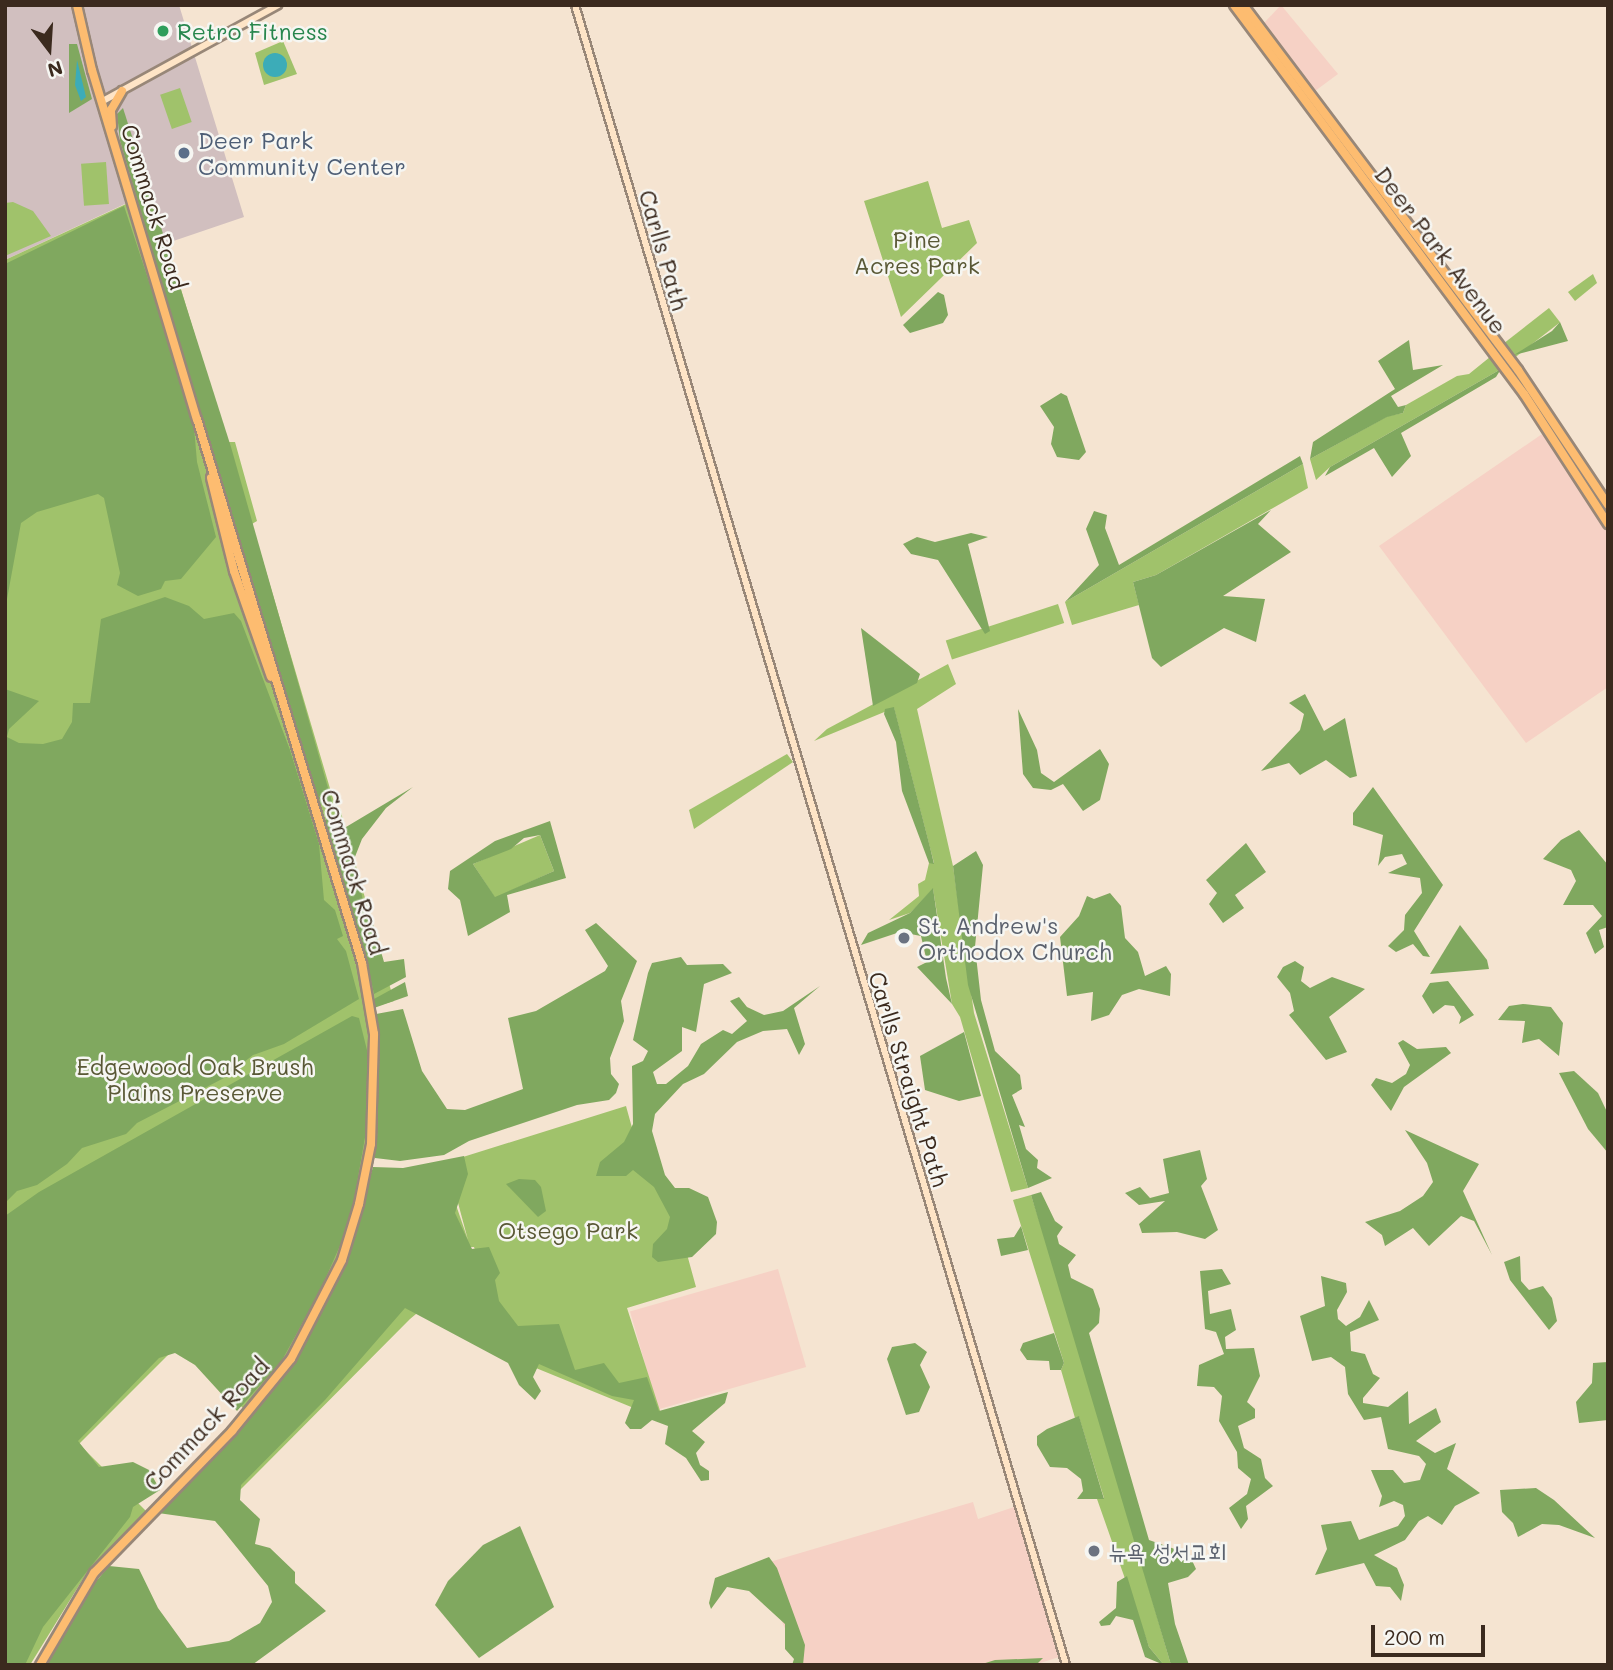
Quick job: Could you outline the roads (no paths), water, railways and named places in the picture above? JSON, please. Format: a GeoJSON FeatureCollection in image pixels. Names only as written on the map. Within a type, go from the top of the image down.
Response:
{"type":"FeatureCollection","features":[{"type":"Feature","properties":{"kind":"main road","name":"Commack Road"},"geometry":{"type":"LineString","coordinates":[[40,1665],[94,1573],[232,1431],[291,1359],[326,1298],[355,1224],[375,1109],[371,1012],[362,963],[111,133],[77,5]]}},
{"type":"Feature","properties":{"kind":"main road","name":"Deer Park Avenue"},"geometry":{"type":"LineString","coordinates":[[1234,5],[1524,394],[1608,524]]}},
{"type":"Feature","properties":{"kind":"main road","name":"Deer Park Avenue"},"geometry":{"type":"LineString","coordinates":[[1243,5],[1518,370],[1608,505]]}},
{"type":"Feature","properties":{"kind":"main road"},"geometry":{"type":"LineString","coordinates":[[111,133],[111,110],[122,91]]}},
{"type":"Feature","properties":{"kind":"street"},"geometry":{"type":"LineString","coordinates":[[102,102],[278,5]]}},
{"type":"Feature","properties":{"kind":"street","name":"Carlls Path"},"geometry":{"type":"LineString","coordinates":[[575,5],[719,504]]}},
{"type":"Feature","properties":{"kind":"street","name":"Carlls Straight Path"},"geometry":{"type":"LineString","coordinates":[[719,504],[1066,1665]]}},
{"type":"Feature","properties":{"kind":"water"},"geometry":{"type":"Polygon","coordinates":[[[275,53],[284,56],[287,65],[284,74],[275,77],[266,74],[263,65],[266,56],[275,53]]]}},
{"type":"Feature","properties":{"kind":"water"},"geometry":{"type":"Polygon","coordinates":[[[77,60],[86,97],[81,101],[75,85],[77,60]]]}},
{"type":"Feature","properties":{"kind":"place","name":"Retro Fitness"},"geometry":{"type":"Point","coordinates":[163,31]}},
{"type":"Feature","properties":{"kind":"place","name":"Deer Park Community Center"},"geometry":{"type":"Point","coordinates":[184,153]}},
{"type":"Feature","properties":{"kind":"place","name":"St. Andrew's Orthodox Church"},"geometry":{"type":"Point","coordinates":[904,938]}},
{"type":"Feature","properties":{"kind":"place","name":"뉴욕 성서교회"},"geometry":{"type":"Point","coordinates":[1094,1551]}},
{"type":"Feature","properties":{"kind":"park label","name":"Pine Acres Park"},"geometry":{"type":"Point","coordinates":[917,252]}},
{"type":"Feature","properties":{"kind":"park label","name":"Edgewood Oak Brush Plains Preserve"},"geometry":{"type":"Point","coordinates":[195,1079]}},
{"type":"Feature","properties":{"kind":"park label","name":"Otsego Park"},"geometry":{"type":"Point","coordinates":[568,1230]}}]}
